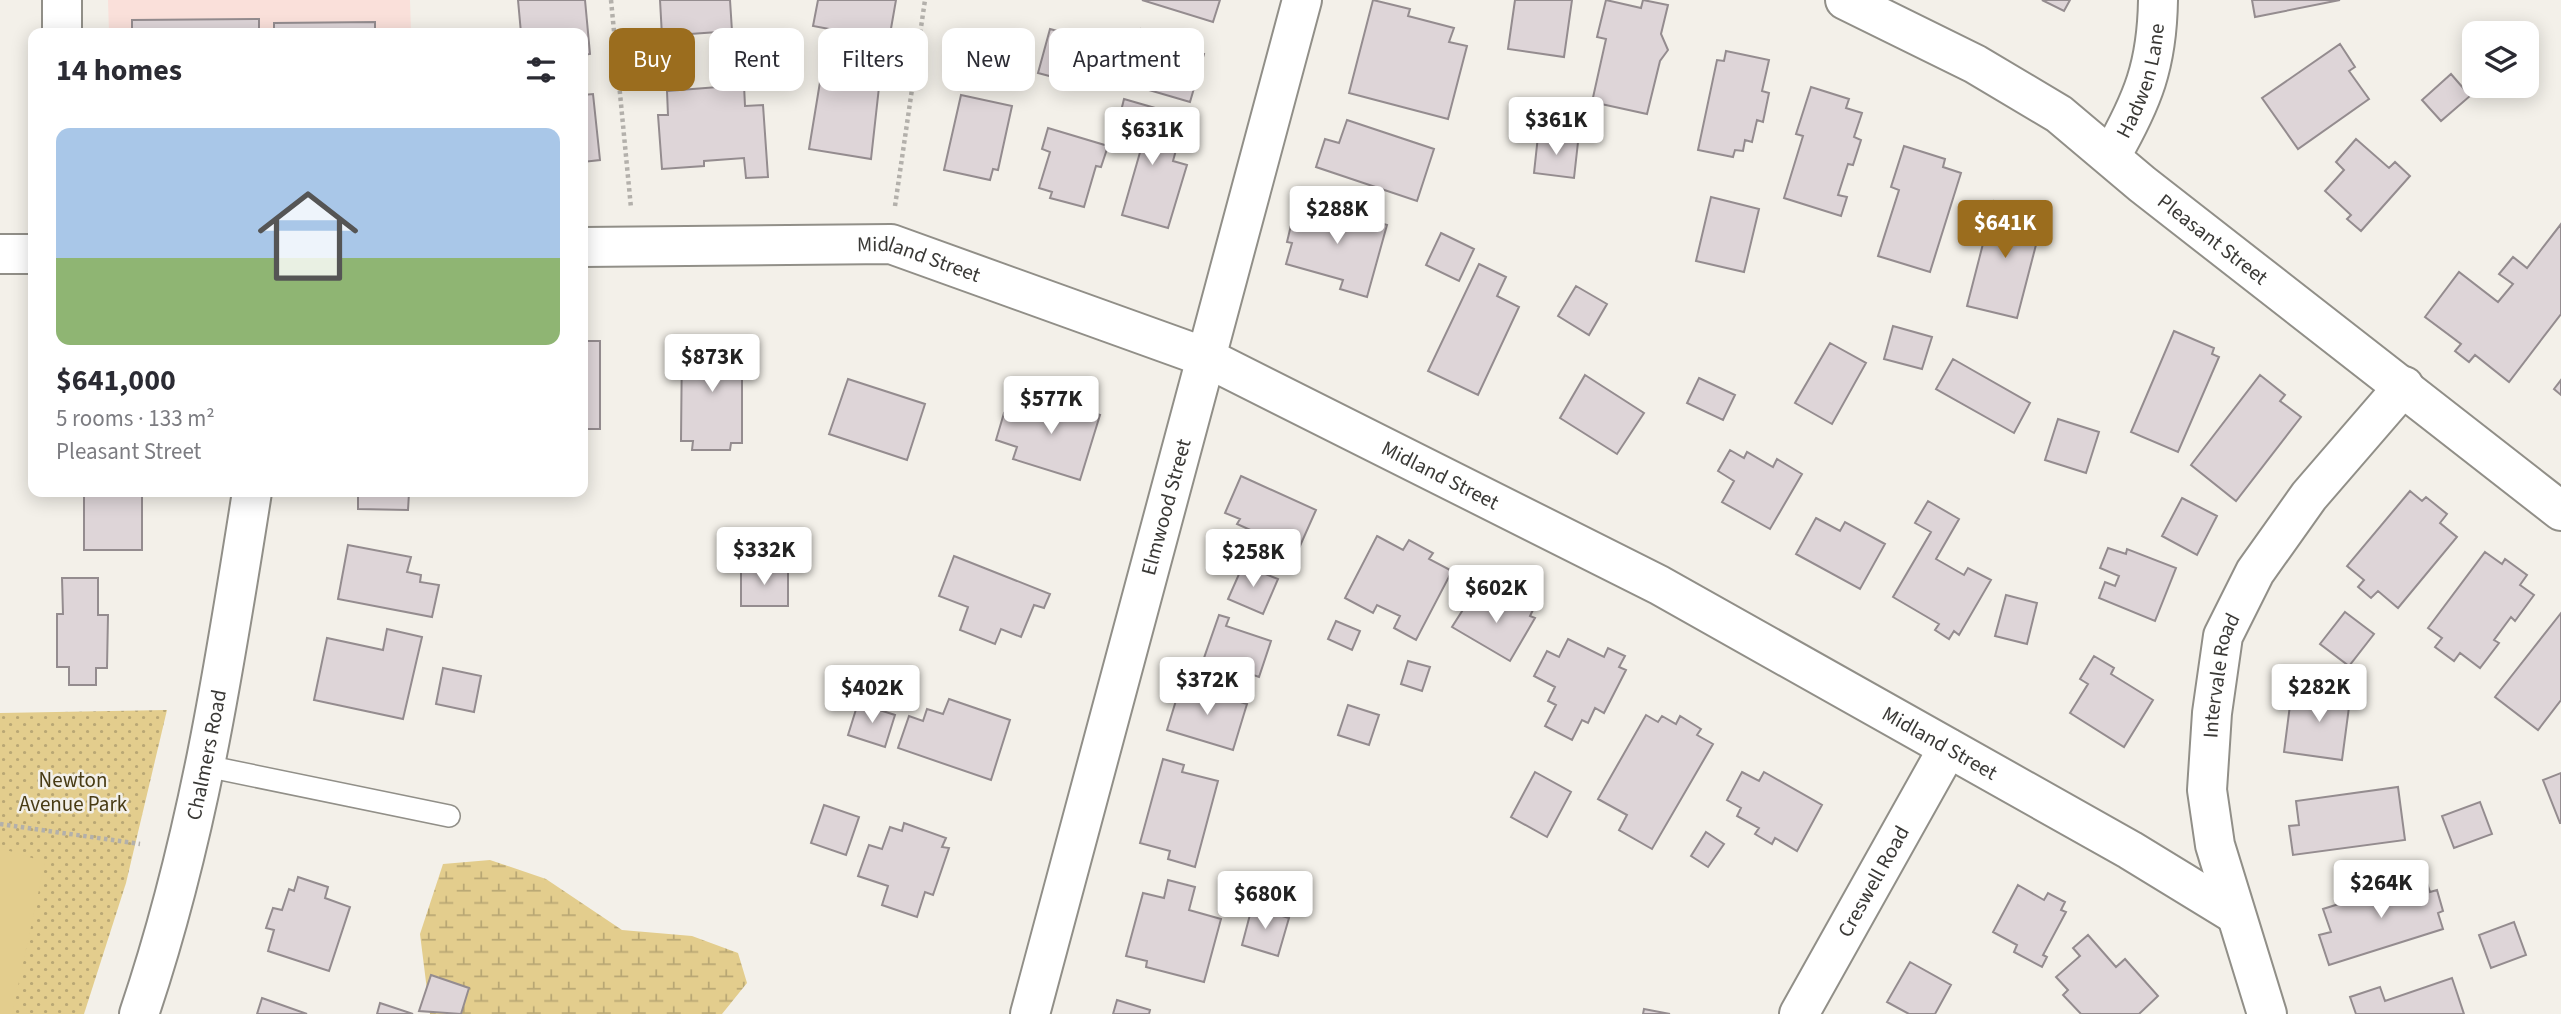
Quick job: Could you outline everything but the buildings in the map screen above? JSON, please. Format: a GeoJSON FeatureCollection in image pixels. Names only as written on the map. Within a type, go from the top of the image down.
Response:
{"type":"FeatureCollection","features":[{"type":"Feature","properties":{"kind":"street"},"geometry":{"type":"LineString","coordinates":[[62,0],[62,28]]}},
{"type":"Feature","properties":{"kind":"street","name":"Elmwood Street"},"geometry":{"type":"LineString","coordinates":[[1030,1014],[1302,0]]}},
{"type":"Feature","properties":{"kind":"street","name":"Pleasant Street"},"geometry":{"type":"LineString","coordinates":[[1846,0],[2032,96],[2059,114],[2561,511]]}},
{"type":"Feature","properties":{"kind":"street","name":"Hadwen Lane"},"geometry":{"type":"LineString","coordinates":[[2111,156],[2148,85],[2158,37],[2158,0]]}},
{"type":"Feature","properties":{"kind":"street","name":"Midland Street"},"geometry":{"type":"LineString","coordinates":[[588,247],[891,244],[1205,357],[1659,585],[2233,913]]}},
{"type":"Feature","properties":{"kind":"street"},"geometry":{"type":"LineString","coordinates":[[0,254],[28,254]]}},
{"type":"Feature","properties":{"kind":"street","name":"Intervale Road"},"geometry":{"type":"LineString","coordinates":[[2267,1014],[2233,913],[2215,845],[2207,790],[2212,713],[2223,636],[2255,572],[2309,496],[2404,386]]}},
{"type":"Feature","properties":{"kind":"street","name":"Chalmers Road"},"geometry":{"type":"LineString","coordinates":[[139,1014],[164,942],[206,766],[250,497]]}},
{"type":"Feature","properties":{"kind":"street","name":"Creswell Road"},"geometry":{"type":"LineString","coordinates":[[1799,1014],[1948,748]]}},
{"type":"Feature","properties":{"kind":"lane"},"geometry":{"type":"LineString","coordinates":[[206,766],[449,816]]}},
{"type":"Feature","properties":{"kind":"path"},"geometry":{"type":"LineString","coordinates":[[611,0],[631,208]]}},
{"type":"Feature","properties":{"kind":"path"},"geometry":{"type":"LineString","coordinates":[[894,207],[925,0]]}},
{"type":"Feature","properties":{"kind":"path"},"geometry":{"type":"LineString","coordinates":[[0,824],[140,844]]}},
{"type":"Feature","properties":{"kind":"shaded area"},"geometry":{"type":"Polygon","coordinates":[[[108,0],[410,0],[411,28],[109,28],[108,0]]]}},
{"type":"Feature","properties":{"kind":"green space","name":"Newton Avenue Park"},"geometry":{"type":"Polygon","coordinates":[[[167,710],[126,883],[84,1014],[0,1014],[0,713],[167,710]]]}},
{"type":"Feature","properties":{"kind":"green space"},"geometry":{"type":"Polygon","coordinates":[[[0,848],[45,862],[12,1014],[0,1014],[0,848]]]}},
{"type":"Feature","properties":{"kind":"green space"},"geometry":{"type":"Polygon","coordinates":[[[490,860],[546,879],[622,930],[692,936],[738,953],[747,983],[722,1014],[430,1014],[420,934],[443,864],[490,860]]]}}]}
